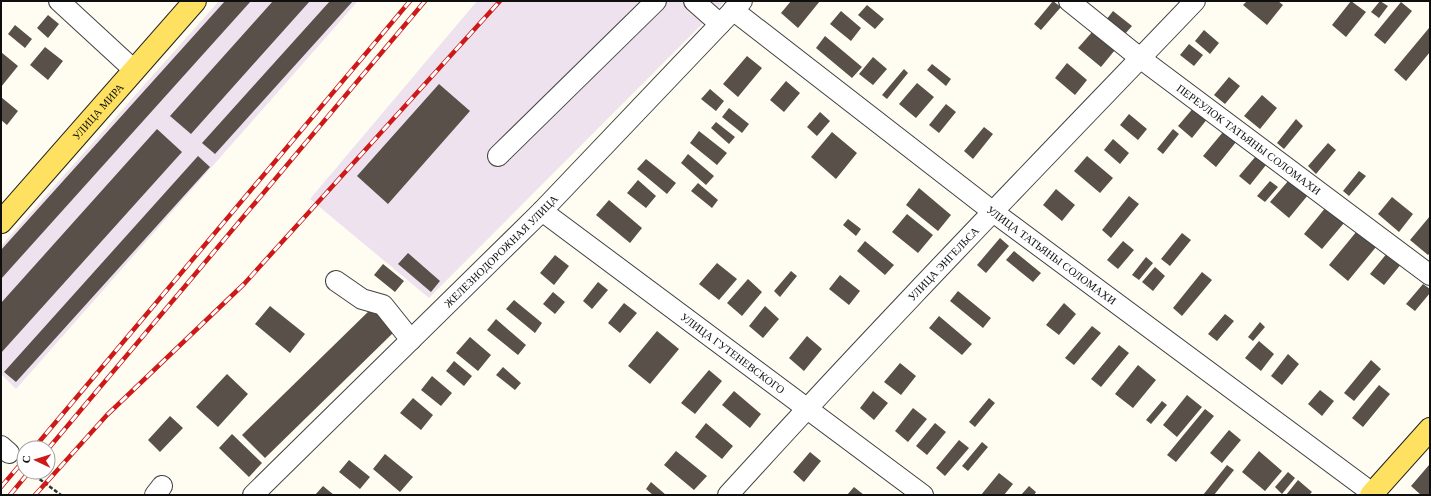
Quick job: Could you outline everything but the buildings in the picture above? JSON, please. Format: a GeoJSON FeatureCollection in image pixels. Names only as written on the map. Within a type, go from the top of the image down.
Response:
{"type":"FeatureCollection","features":[{"type":"Feature","properties":{"kind":"main road","name":"УЛИЦА МИРА"},"geometry":{"type":"LineString","coordinates":[[1,222],[194,1]]}},
{"type":"Feature","properties":{"kind":"main road"},"geometry":{"type":"LineString","coordinates":[[1373,494],[1430,429]]}},
{"type":"Feature","properties":{"kind":"street"},"geometry":{"type":"LineString","coordinates":[[59,1],[134,70]]}},
{"type":"Feature","properties":{"kind":"street"},"geometry":{"type":"LineString","coordinates":[[498,156],[656,1]]}},
{"type":"Feature","properties":{"kind":"street","name":"УЛИЦА ТАТЬЯНЫ СОЛОМАХИ"},"geometry":{"type":"LineString","coordinates":[[694,1],[732,12],[992,211],[1373,494]]}},
{"type":"Feature","properties":{"kind":"street","name":"ПЕРЕУЛОК ТАТЬЯНЫ СОЛОМАХИ"},"geometry":{"type":"LineString","coordinates":[[1069,1],[1140,58],[1430,275]]}},
{"type":"Feature","properties":{"kind":"street","name":"УЛИЦА ЭНГЕЛЬСА"},"geometry":{"type":"LineString","coordinates":[[728,495],[807,408],[992,211],[1195,1]]}},
{"type":"Feature","properties":{"kind":"street","name":"ЖЕЛЕЗНОДОРОЖНАЯ УЛИЦА"},"geometry":{"type":"LineString","coordinates":[[253,495],[542,211],[732,12]]}},
{"type":"Feature","properties":{"kind":"street","name":"УЛИЦА ГУТЕНЕВСКОГО"},"geometry":{"type":"LineString","coordinates":[[542,211],[923,495]]}},
{"type":"Feature","properties":{"kind":"street"},"geometry":{"type":"LineString","coordinates":[[336,281],[362,299],[383,305],[411,340]]}},
{"type":"Feature","properties":{"kind":"path"},"geometry":{"type":"LineString","coordinates":[[41,480],[61,495]]}},
{"type":"Feature","properties":{"kind":"shaded area"},"geometry":{"type":"Polygon","coordinates":[[[219,1],[358,1],[16,389],[1,374],[1,246],[219,1]]]}},
{"type":"Feature","properties":{"kind":"shaded area"},"geometry":{"type":"Polygon","coordinates":[[[477,1],[725,1],[429,298],[310,199],[477,1]]]}},
{"type":"Feature","properties":{"kind":"railway"},"geometry":{"type":"LineString","coordinates":[[41,440],[410,1]]}},
{"type":"Feature","properties":{"kind":"railway"},"geometry":{"type":"LineString","coordinates":[[56,440],[425,1]]}},
{"type":"Feature","properties":{"kind":"railway"},"geometry":{"type":"LineString","coordinates":[[35,495],[107,415],[244,284],[500,1]]}},
{"type":"Feature","properties":{"kind":"railway"},"geometry":{"type":"LineString","coordinates":[[1,487],[16,469]]}},
{"type":"Feature","properties":{"kind":"railway"},"geometry":{"type":"LineString","coordinates":[[10,495],[22,480]]}}]}
